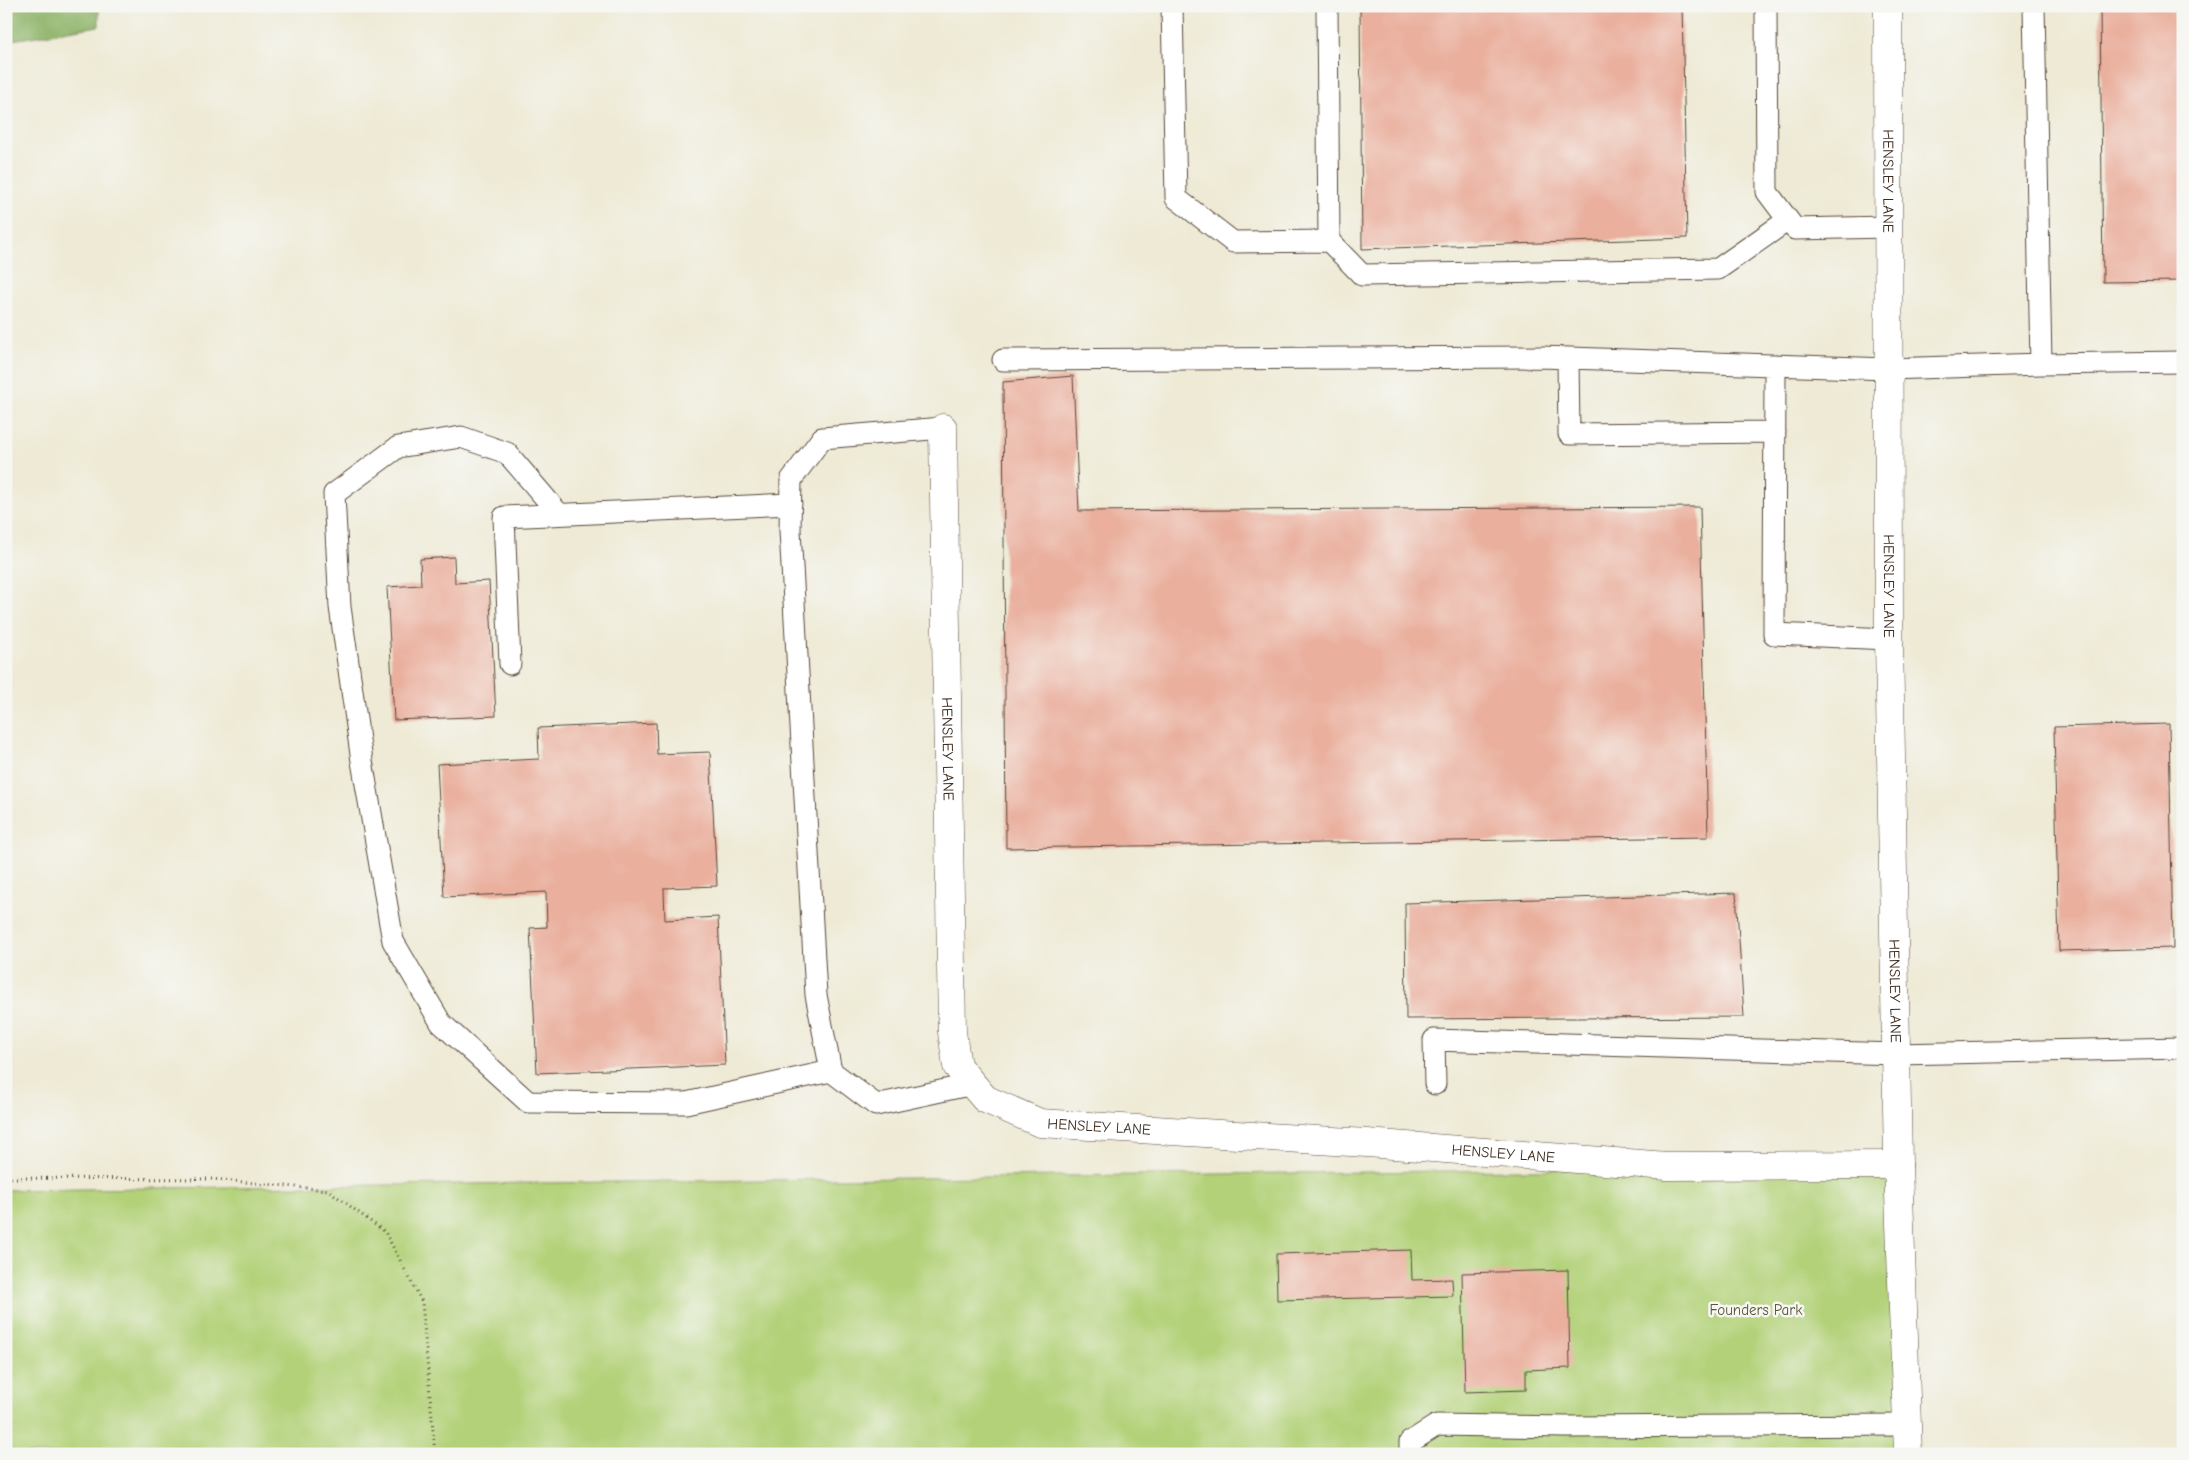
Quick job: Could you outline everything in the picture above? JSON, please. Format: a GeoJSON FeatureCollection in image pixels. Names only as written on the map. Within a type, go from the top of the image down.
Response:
{"type":"FeatureCollection","features":[{"type":"Feature","properties":{"kind":"street","name":"HENSLEY LANE"},"geometry":{"type":"LineString","coordinates":[[1888,6],[1889,639],[1898,1165],[1908,1454]]}},
{"type":"Feature","properties":{"kind":"street","name":"HENSLEY LANE"},"geometry":{"type":"LineString","coordinates":[[943,428],[952,1032],[957,1066],[986,1099],[1040,1123],[1367,1143],[1667,1166],[1898,1165]]}},
{"type":"Feature","properties":{"kind":"lane"},"geometry":{"type":"LineString","coordinates":[[1172,6],[1176,198],[1233,242],[1329,241]]}},
{"type":"Feature","properties":{"kind":"lane"},"geometry":{"type":"LineString","coordinates":[[1327,6],[1329,241],[1362,275],[1718,269],[1788,220]]}},
{"type":"Feature","properties":{"kind":"lane"},"geometry":{"type":"LineString","coordinates":[[1766,6],[1767,192],[1795,229],[1888,228]]}},
{"type":"Feature","properties":{"kind":"lane"},"geometry":{"type":"LineString","coordinates":[[2034,6],[2041,364]]}},
{"type":"Feature","properties":{"kind":"lane"},"geometry":{"type":"LineString","coordinates":[[1003,360],[1568,358],[1888,369],[2183,362]]}},
{"type":"Feature","properties":{"kind":"lane"},"geometry":{"type":"LineString","coordinates":[[1568,358],[1569,434],[1775,432]]}},
{"type":"Feature","properties":{"kind":"lane"},"geometry":{"type":"LineString","coordinates":[[1775,365],[1774,634],[1889,639]]}},
{"type":"Feature","properties":{"kind":"lane"},"geometry":{"type":"LineString","coordinates":[[943,428],[822,438],[792,480],[790,530],[816,995],[831,1071],[876,1105],[973,1084]]}},
{"type":"Feature","properties":{"kind":"lane"},"geometry":{"type":"LineString","coordinates":[[560,514],[507,453],[461,437],[398,447],[334,494],[340,607],[362,761],[393,940],[441,1023],[528,1102],[686,1102],[831,1071]]}},
{"type":"Feature","properties":{"kind":"lane"},"geometry":{"type":"LineString","coordinates":[[510,664],[504,517],[791,504]]}},
{"type":"Feature","properties":{"kind":"lane"},"geometry":{"type":"LineString","coordinates":[[1435,1084],[1434,1040],[1896,1054],[2183,1048]]}},
{"type":"Feature","properties":{"kind":"lane"},"geometry":{"type":"LineString","coordinates":[[1410,1454],[1410,1442],[1437,1425],[1566,1427],[1907,1426]]}},
{"type":"Feature","properties":{"kind":"path"},"geometry":{"type":"LineString","coordinates":[[6,1178],[212,1179],[328,1190],[385,1232],[422,1302],[435,1454]]}},
{"type":"Feature","properties":{"kind":"green space"},"geometry":{"type":"Polygon","coordinates":[[[6,6],[99,6],[99,26],[6,41],[6,6]]]}},
{"type":"Feature","properties":{"kind":"green space","name":"Founders Park"},"geometry":{"type":"Polygon","coordinates":[[[1898,1165],[1908,1454],[6,1454],[6,1190],[1898,1165]]]}},
{"type":"Feature","properties":{"kind":"building"},"geometry":{"type":"Polygon","coordinates":[[[1360,6],[1682,6],[1687,238],[1362,249],[1360,6]]]}},
{"type":"Feature","properties":{"kind":"building"},"geometry":{"type":"Polygon","coordinates":[[[2100,6],[2183,6],[2183,281],[2103,282],[2100,6]]]}},
{"type":"Feature","properties":{"kind":"building"},"geometry":{"type":"Polygon","coordinates":[[[1073,376],[1079,511],[1700,507],[1708,837],[1006,848],[1003,382],[1073,376]]]}},
{"type":"Feature","properties":{"kind":"building"},"geometry":{"type":"Polygon","coordinates":[[[454,557],[455,583],[489,581],[496,716],[394,720],[387,587],[421,585],[420,559],[454,557]]]}},
{"type":"Feature","properties":{"kind":"building"},"geometry":{"type":"Polygon","coordinates":[[[656,723],[657,754],[710,752],[717,886],[664,888],[665,920],[718,917],[725,1065],[537,1073],[530,928],[547,927],[546,892],[444,897],[437,764],[539,759],[538,728],[656,723]]]}},
{"type":"Feature","properties":{"kind":"building"},"geometry":{"type":"Polygon","coordinates":[[[2169,724],[2173,948],[2059,951],[2054,727],[2169,724]]]}},
{"type":"Feature","properties":{"kind":"building"},"geometry":{"type":"Polygon","coordinates":[[[1736,893],[1744,1017],[1406,1019],[1405,903],[1736,893]]]}},
{"type":"Feature","properties":{"kind":"building"},"geometry":{"type":"Polygon","coordinates":[[[1411,1250],[1412,1280],[1452,1279],[1453,1296],[1277,1300],[1276,1254],[1411,1250]]]}},
{"type":"Feature","properties":{"kind":"building"},"geometry":{"type":"Polygon","coordinates":[[[1568,1270],[1570,1368],[1526,1370],[1526,1390],[1465,1392],[1462,1273],[1568,1270]]]}}]}
